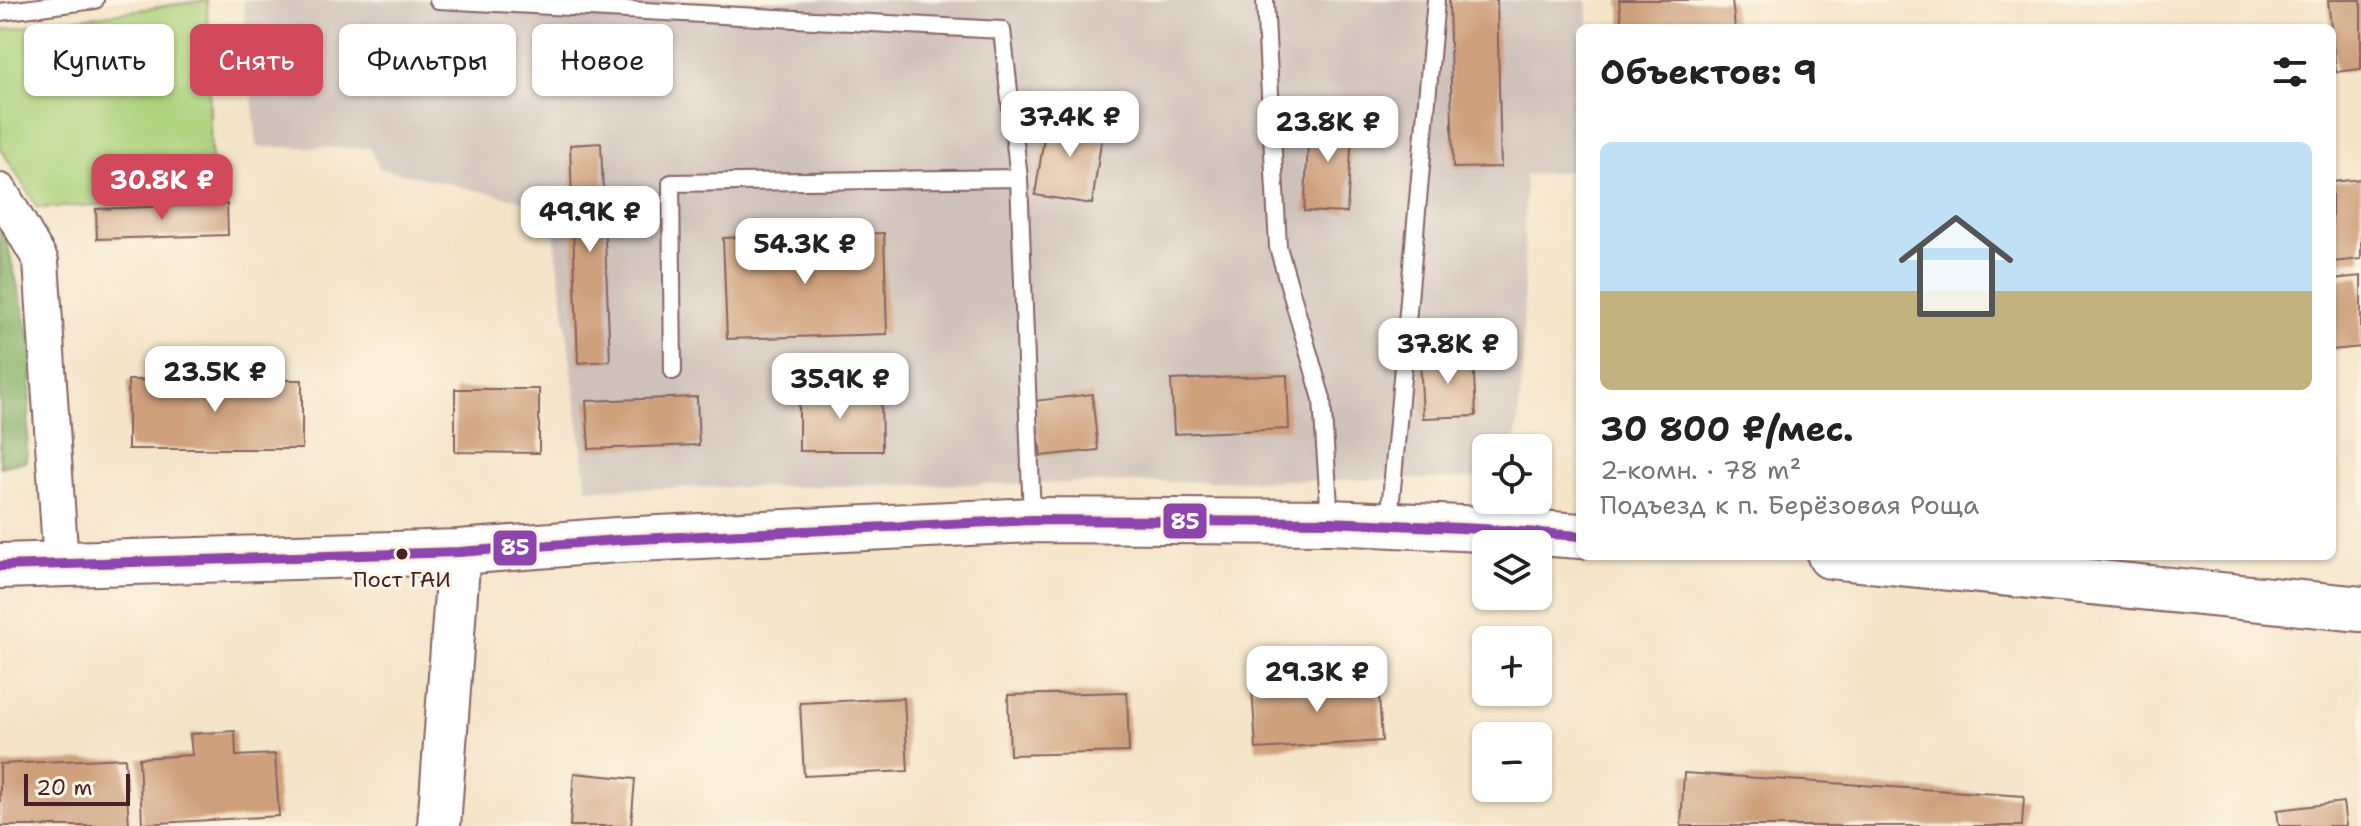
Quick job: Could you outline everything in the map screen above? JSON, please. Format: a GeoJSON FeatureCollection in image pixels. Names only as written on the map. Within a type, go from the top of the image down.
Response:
{"type":"FeatureCollection","features":[{"type":"Feature","properties":{"kind":"main road"},"geometry":{"type":"LineString","coordinates":[[0,566],[459,552],[617,540],[1032,520],[1330,522],[1576,536]]}},
{"type":"Feature","properties":{"kind":"main road"},"geometry":{"type":"LineString","coordinates":[[1871,560],[2361,609]]}},
{"type":"Feature","properties":{"kind":"street"},"geometry":{"type":"LineString","coordinates":[[0,191],[41,261],[61,565]]}},
{"type":"Feature","properties":{"kind":"street"},"geometry":{"type":"LineString","coordinates":[[439,826],[459,552]]}},
{"type":"Feature","properties":{"kind":"lane"},"geometry":{"type":"LineString","coordinates":[[0,12],[95,0]]}},
{"type":"Feature","properties":{"kind":"lane"},"geometry":{"type":"LineString","coordinates":[[438,0],[1002,30],[1019,178],[1032,520]]}},
{"type":"Feature","properties":{"kind":"lane"},"geometry":{"type":"LineString","coordinates":[[1265,0],[1278,247],[1322,399],[1330,522]]}},
{"type":"Feature","properties":{"kind":"lane"},"geometry":{"type":"LineString","coordinates":[[1389,524],[1436,0]]}},
{"type":"Feature","properties":{"kind":"lane"},"geometry":{"type":"LineString","coordinates":[[673,371],[671,183],[1019,178]]}},
{"type":"Feature","properties":{"kind":"shaded area"},"geometry":{"type":"Polygon","coordinates":[[[243,0],[1587,0],[1589,24],[1576,24],[1576,170],[1525,175],[1523,370],[1516,434],[1472,434],[1472,478],[587,489],[551,207],[379,168],[370,148],[257,147],[252,96],[323,96],[323,24],[245,24],[243,0]]]}},
{"type":"Feature","properties":{"kind":"green space"},"geometry":{"type":"Polygon","coordinates":[[[207,0],[208,24],[190,24],[190,96],[209,96],[212,199],[38,208],[0,147],[0,30],[24,27],[24,96],[174,96],[174,24],[41,24],[207,0]]]}},
{"type":"Feature","properties":{"kind":"green space"},"geometry":{"type":"Polygon","coordinates":[[[0,229],[5,235],[33,349],[26,461],[0,467],[0,229]]]}},
{"type":"Feature","properties":{"kind":"building"},"geometry":{"type":"Polygon","coordinates":[[[1449,0],[1497,0],[1501,167],[1453,168],[1449,0]]]}},
{"type":"Feature","properties":{"kind":"building"},"geometry":{"type":"Polygon","coordinates":[[[1619,0],[1732,0],[1735,24],[1622,24],[1619,0]]]}},
{"type":"Feature","properties":{"kind":"building"},"geometry":{"type":"Polygon","coordinates":[[[2328,0],[2361,0],[2361,69],[2336,72],[2336,24],[2331,24],[2328,0]]]}},
{"type":"Feature","properties":{"kind":"building"},"geometry":{"type":"Polygon","coordinates":[[[1048,113],[1104,122],[1092,204],[1035,195],[1048,113]]]}},
{"type":"Feature","properties":{"kind":"building"},"geometry":{"type":"Polygon","coordinates":[[[1310,114],[1353,116],[1347,213],[1304,211],[1310,114]]]}},
{"type":"Feature","properties":{"kind":"building"},"geometry":{"type":"Polygon","coordinates":[[[601,143],[610,361],[578,363],[570,145],[601,143]]]}},
{"type":"Feature","properties":{"kind":"building"},"geometry":{"type":"Polygon","coordinates":[[[2361,179],[2361,259],[2336,262],[2336,182],[2361,179]]]}},
{"type":"Feature","properties":{"kind":"building"},"geometry":{"type":"Polygon","coordinates":[[[227,204],[228,235],[97,239],[96,209],[227,204]]]}},
{"type":"Feature","properties":{"kind":"building"},"geometry":{"type":"Polygon","coordinates":[[[884,233],[887,334],[727,339],[723,238],[884,233]]]}},
{"type":"Feature","properties":{"kind":"building"},"geometry":{"type":"Polygon","coordinates":[[[2361,276],[2361,347],[2336,350],[2336,279],[2361,276]]]}},
{"type":"Feature","properties":{"kind":"building"},"geometry":{"type":"Polygon","coordinates":[[[1473,354],[1476,416],[1423,418],[1420,356],[1473,354]]]}},
{"type":"Feature","properties":{"kind":"building"},"geometry":{"type":"Polygon","coordinates":[[[1287,375],[1289,429],[1174,434],[1171,380],[1287,375]]]}},
{"type":"Feature","properties":{"kind":"building"},"geometry":{"type":"Polygon","coordinates":[[[128,380],[302,380],[302,449],[128,449],[128,380]]]}},
{"type":"Feature","properties":{"kind":"building"},"geometry":{"type":"Polygon","coordinates":[[[455,389],[539,389],[539,453],[455,452],[455,389]]]}},
{"type":"Feature","properties":{"kind":"building"},"geometry":{"type":"Polygon","coordinates":[[[799,391],[881,391],[882,451],[799,451],[799,391]]]}},
{"type":"Feature","properties":{"kind":"building"},"geometry":{"type":"Polygon","coordinates":[[[1092,394],[1098,450],[1041,456],[1034,401],[1092,394]]]}},
{"type":"Feature","properties":{"kind":"building"},"geometry":{"type":"Polygon","coordinates":[[[697,397],[699,445],[589,449],[586,401],[697,397]]]}},
{"type":"Feature","properties":{"kind":"building"},"geometry":{"type":"Polygon","coordinates":[[[1378,680],[1382,741],[1256,749],[1252,688],[1378,680]]]}},
{"type":"Feature","properties":{"kind":"building"},"geometry":{"type":"Polygon","coordinates":[[[1127,692],[1129,752],[1010,755],[1008,695],[1127,692]]]}},
{"type":"Feature","properties":{"kind":"building"},"geometry":{"type":"Polygon","coordinates":[[[904,698],[908,771],[804,776],[800,703],[904,698]]]}},
{"type":"Feature","properties":{"kind":"building"},"geometry":{"type":"Polygon","coordinates":[[[235,731],[236,756],[275,754],[279,816],[142,824],[139,758],[192,755],[190,734],[235,731]]]}},
{"type":"Feature","properties":{"kind":"building"},"geometry":{"type":"Polygon","coordinates":[[[125,758],[129,826],[0,826],[0,764],[125,758]]]}},
{"type":"Feature","properties":{"kind":"building"},"geometry":{"type":"Polygon","coordinates":[[[574,773],[635,779],[631,826],[570,826],[574,773]]]}},
{"type":"Feature","properties":{"kind":"building"},"geometry":{"type":"Polygon","coordinates":[[[1684,773],[2024,796],[2022,826],[1681,826],[1684,773]]]}},
{"type":"Feature","properties":{"kind":"building"},"geometry":{"type":"Polygon","coordinates":[[[2343,802],[2346,826],[2279,826],[2277,810],[2343,802]]]}},
{"type":"Feature","properties":{"kind":"transit line","name":"85"},"geometry":{"type":"LineString","coordinates":[[0,566],[459,552],[617,540],[1032,520],[1330,522],[1576,536]]}},
{"type":"Feature","properties":{"kind":"place","name":"Пост ГАИ"},"geometry":{"type":"Point","coordinates":[402,554]}}]}
